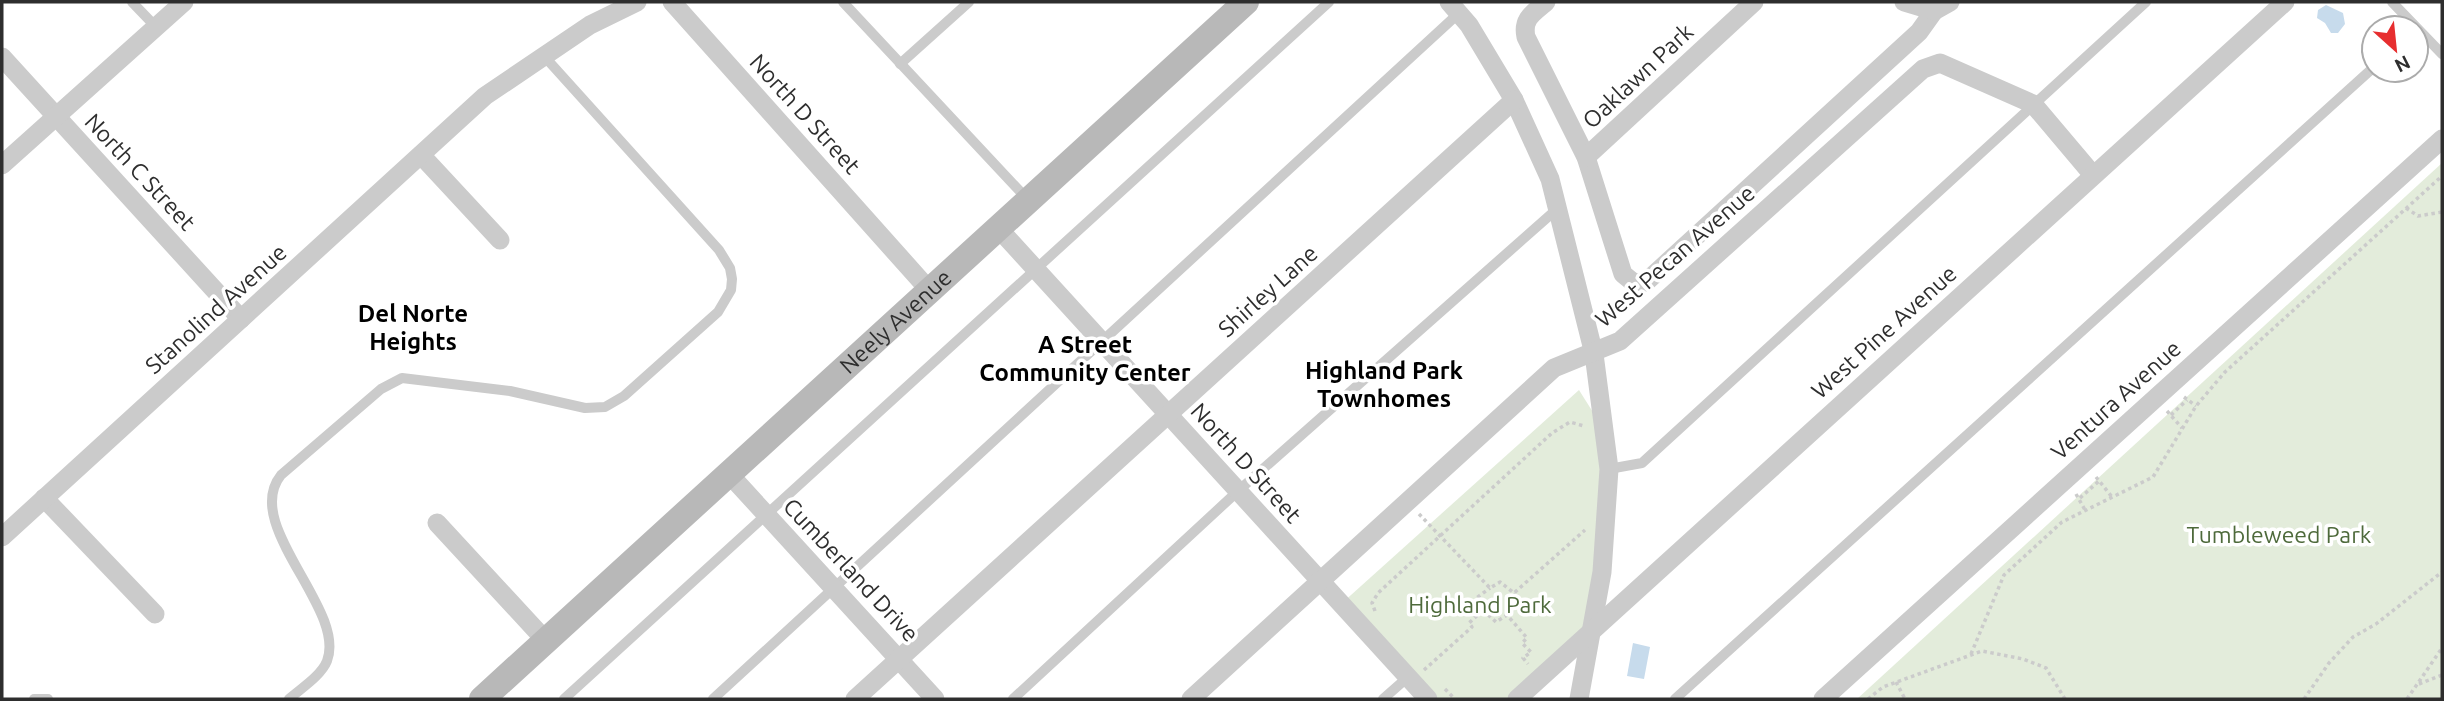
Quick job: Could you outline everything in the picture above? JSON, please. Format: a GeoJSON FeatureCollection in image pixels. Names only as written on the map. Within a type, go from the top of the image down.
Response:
{"type":"FeatureCollection","features":[{"type":"Feature","properties":{"kind":"street"},"geometry":{"type":"LineString","coordinates":[[2,165],[184,2]]}},
{"type":"Feature","properties":{"kind":"street","name":"Stanolind Avenue"},"geometry":{"type":"LineString","coordinates":[[2,537],[485,96],[590,25],[637,2]]}},
{"type":"Feature","properties":{"kind":"street","name":"North D Street"},"geometry":{"type":"LineString","coordinates":[[672,2],[930,291]]}},
{"type":"Feature","properties":{"kind":"street","name":"Neely Avenue"},"geometry":{"type":"LineString","coordinates":[[482,699],[1246,2]]}},
{"type":"Feature","properties":{"kind":"street"},"geometry":{"type":"LineString","coordinates":[[1546,2],[1527,19],[1524,26],[1526,37],[1586,157],[1623,274],[1634,283],[1646,282],[1919,32],[1942,6]]}},
{"type":"Feature","properties":{"kind":"street","name":"Oaklawn Park"},"geometry":{"type":"LineString","coordinates":[[1586,157],[1754,2]]}},
{"type":"Feature","properties":{"kind":"street"},"geometry":{"type":"LineString","coordinates":[[1904,2],[1942,6]]}},
{"type":"Feature","properties":{"kind":"street","name":"West Pine Avenue"},"geometry":{"type":"LineString","coordinates":[[1517,699],[2285,2]]}},
{"type":"Feature","properties":{"kind":"street"},"geometry":{"type":"LineString","coordinates":[[1454,8],[1514,100],[1550,179],[1594,354],[1609,469],[1602,572],[1579,699]]}},
{"type":"Feature","properties":{"kind":"street","name":"North C Street"},"geometry":{"type":"LineString","coordinates":[[2,57],[242,319]]}},
{"type":"Feature","properties":{"kind":"street","name":"West Pecan Avenue"},"geometry":{"type":"LineString","coordinates":[[1191,699],[1554,368],[1594,354],[1620,341],[1923,69],[1935,63],[2033,104]]}},
{"type":"Feature","properties":{"kind":"street","name":"Shirley Lane"},"geometry":{"type":"LineString","coordinates":[[855,699],[1514,100]]}},
{"type":"Feature","properties":{"kind":"street"},"geometry":{"type":"LineString","coordinates":[[2033,104],[2093,175]]}},
{"type":"Feature","properties":{"kind":"street","name":"Ventura Avenue"},"geometry":{"type":"LineString","coordinates":[[1823,699],[2442,139]]}},
{"type":"Feature","properties":{"kind":"street"},"geometry":{"type":"LineString","coordinates":[[421,155],[499,240]]}},
{"type":"Feature","properties":{"kind":"street","name":"North D Street"},"geometry":{"type":"LineString","coordinates":[[999,229],[1320,582],[1416,673],[1428,699]]}},
{"type":"Feature","properties":{"kind":"street","name":"Cumberland Drive"},"geometry":{"type":"LineString","coordinates":[[730,475],[935,699]]}},
{"type":"Feature","properties":{"kind":"street"},"geometry":{"type":"LineString","coordinates":[[44,498],[155,614]]}},
{"type":"Feature","properties":{"kind":"street"},"geometry":{"type":"LineString","coordinates":[[437,523],[547,641]]}},
{"type":"Feature","properties":{"kind":"lane"},"geometry":{"type":"LineString","coordinates":[[132,2],[156,27]]}},
{"type":"Feature","properties":{"kind":"lane"},"geometry":{"type":"LineString","coordinates":[[843,2],[1029,201]]}},
{"type":"Feature","properties":{"kind":"lane"},"geometry":{"type":"LineString","coordinates":[[900,64],[969,2]]}},
{"type":"Feature","properties":{"kind":"lane"},"geometry":{"type":"LineString","coordinates":[[564,699],[1329,2]]}},
{"type":"Feature","properties":{"kind":"lane"},"geometry":{"type":"LineString","coordinates":[[1609,469],[1642,463],[2146,2]]}},
{"type":"Feature","properties":{"kind":"lane"},"geometry":{"type":"LineString","coordinates":[[713,699],[1103,342],[1454,8]]}},
{"type":"Feature","properties":{"kind":"lane"},"geometry":{"type":"LineString","coordinates":[[289,699],[323,670],[329,652],[317,607],[272,511],[271,490],[281,475],[381,389],[402,377],[510,391],[585,408],[605,407],[624,396],[691,338],[718,312],[731,290],[730,268],[719,250],[544,56]]}},
{"type":"Feature","properties":{"kind":"lane"},"geometry":{"type":"LineString","coordinates":[[1675,699],[2360,80]]}},
{"type":"Feature","properties":{"kind":"lane"},"geometry":{"type":"LineString","coordinates":[[1013,699],[1238,491],[1557,208]]}},
{"type":"Feature","properties":{"kind":"lane"},"geometry":{"type":"LineString","coordinates":[[1383,699],[1416,673]]}},
{"type":"Feature","properties":{"kind":"lane"},"geometry":{"type":"LineString","coordinates":[[34,699],[48,699]]}},
{"type":"Feature","properties":{"kind":"path"},"geometry":{"type":"LineString","coordinates":[[1971,654],[2004,575],[2062,522],[2153,477],[2196,406],[2225,372],[2442,176]]}},
{"type":"Feature","properties":{"kind":"path"},"geometry":{"type":"LineString","coordinates":[[2406,208],[2418,216],[2442,212]]}},
{"type":"Feature","properties":{"kind":"path"},"geometry":{"type":"LineString","coordinates":[[2170,415],[2188,400]]}},
{"type":"Feature","properties":{"kind":"path"},"geometry":{"type":"LineString","coordinates":[[1377,614],[1372,603],[1378,593],[1565,423],[1581,423],[1590,432]]}},
{"type":"Feature","properties":{"kind":"path"},"geometry":{"type":"LineString","coordinates":[[2083,463],[2112,497]]}},
{"type":"Feature","properties":{"kind":"path"},"geometry":{"type":"LineString","coordinates":[[2080,498],[2099,481]]}},
{"type":"Feature","properties":{"kind":"path"},"geometry":{"type":"LineString","coordinates":[[1408,502],[1490,588]]}},
{"type":"Feature","properties":{"kind":"path"},"geometry":{"type":"LineString","coordinates":[[1514,593],[1591,525],[1590,535]]}},
{"type":"Feature","properties":{"kind":"path"},"geometry":{"type":"LineString","coordinates":[[2304,699],[2329,663],[2353,637],[2376,624],[2442,572]]}},
{"type":"Feature","properties":{"kind":"path"},"geometry":{"type":"LineString","coordinates":[[1500,582],[1514,593],[1521,602],[1496,622],[1475,599],[1500,582]]}},
{"type":"Feature","properties":{"kind":"path"},"geometry":{"type":"LineString","coordinates":[[1416,673],[1472,627],[1469,623],[1483,610]]}},
{"type":"Feature","properties":{"kind":"path"},"geometry":{"type":"LineString","coordinates":[[1507,615],[1527,638],[1522,643],[1531,652],[1523,658],[1532,667]]}},
{"type":"Feature","properties":{"kind":"path"},"geometry":{"type":"LineString","coordinates":[[2407,699],[2442,648]]}},
{"type":"Feature","properties":{"kind":"path"},"geometry":{"type":"LineString","coordinates":[[1868,699],[1882,687],[1982,651],[2023,659],[2046,668],[2065,699]]}},
{"type":"Feature","properties":{"kind":"path"},"geometry":{"type":"LineString","coordinates":[[1523,675],[1538,661]]}},
{"type":"Feature","properties":{"kind":"path"},"geometry":{"type":"LineString","coordinates":[[1416,673],[1434,677]]}},
{"type":"Feature","properties":{"kind":"path"},"geometry":{"type":"LineString","coordinates":[[2417,685],[2442,675]]}},
{"type":"Feature","properties":{"kind":"path"},"geometry":{"type":"LineString","coordinates":[[1439,682],[1455,699]]}},
{"type":"Feature","properties":{"kind":"path"},"geometry":{"type":"LineString","coordinates":[[1896,682],[1905,699]]}},
{"type":"Feature","properties":{"kind":"green space","name":"Tumbleweed Park"},"geometry":{"type":"Polygon","coordinates":[[[2442,163],[2442,699],[1857,699],[2442,163]]]}},
{"type":"Feature","properties":{"kind":"green space","name":"Highland Park"},"geometry":{"type":"Polygon","coordinates":[[[1579,390],[1606,433],[1589,634],[1516,699],[1428,699],[1341,604],[1579,390]]]}},
{"type":"Feature","properties":{"kind":"water"},"geometry":{"type":"Polygon","coordinates":[[[2326,5],[2343,13],[2345,24],[2338,33],[2331,33],[2325,23],[2317,18],[2318,10],[2326,5]]]}},
{"type":"Feature","properties":{"kind":"water"},"geometry":{"type":"Polygon","coordinates":[[[1633,643],[1650,647],[1644,679],[1627,676],[1633,643]]]}},
{"type":"Feature","properties":{"kind":"district","name":"Del Norte Heights"},"geometry":{"type":"Point","coordinates":[413,328]}},
{"type":"Feature","properties":{"kind":"district","name":"A Street Community Center"},"geometry":{"type":"Point","coordinates":[1085,359]}},
{"type":"Feature","properties":{"kind":"district","name":"Highland Park Townhomes"},"geometry":{"type":"Point","coordinates":[1384,385]}}]}
